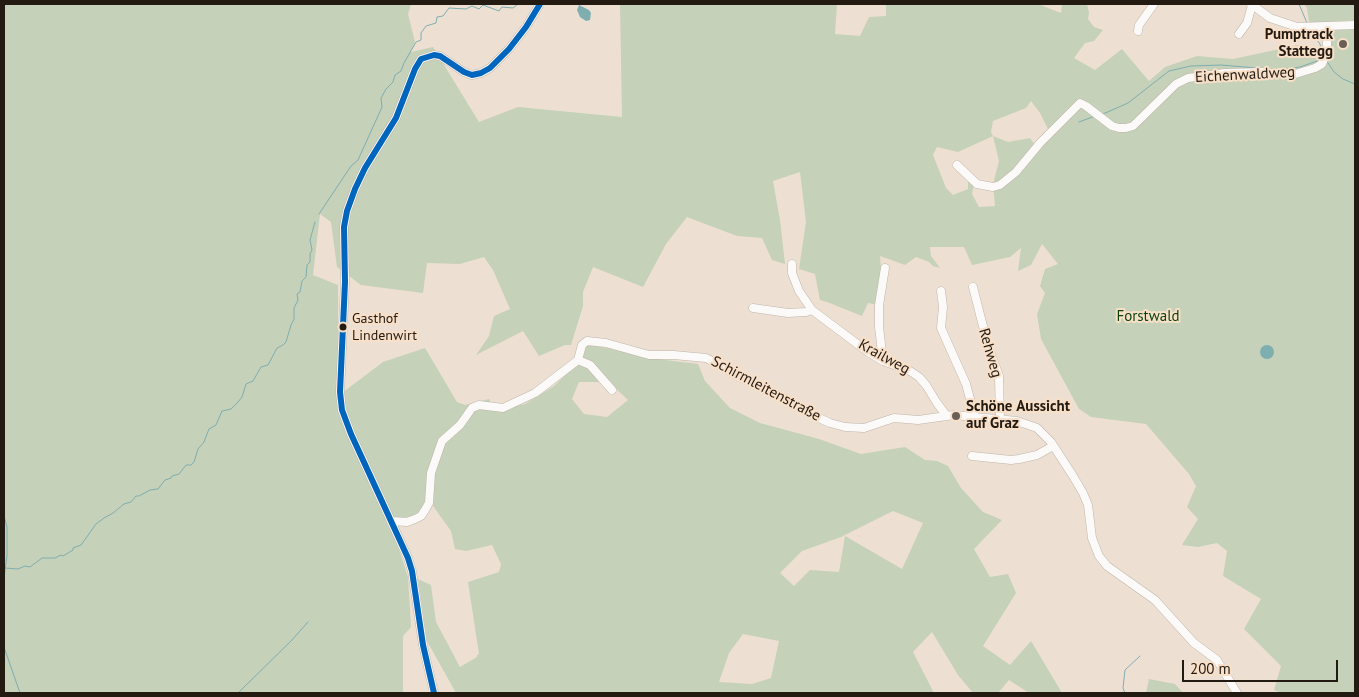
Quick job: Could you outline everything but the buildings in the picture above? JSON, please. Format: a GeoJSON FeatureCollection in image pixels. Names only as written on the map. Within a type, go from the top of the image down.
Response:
{"type":"FeatureCollection","features":[{"type":"Feature","properties":{"kind":"street"},"geometry":{"type":"LineString","coordinates":[[434,693],[423,645],[412,571],[403,545],[346,422],[341,400],[345,282],[344,227],[354,189],[396,118],[415,69],[421,60],[434,55],[440,56],[464,72],[472,74],[481,73],[490,68],[509,49],[526,27],[540,4]]}},
{"type":"Feature","properties":{"kind":"street"},"geometry":{"type":"LineString","coordinates":[[1138,31],[1139,26],[1154,4]]}},
{"type":"Feature","properties":{"kind":"street"},"geometry":{"type":"LineString","coordinates":[[1239,34],[1247,23],[1251,4],[1270,18],[1296,27],[1355,25]]}},
{"type":"Feature","properties":{"kind":"street","name":"Eichenwaldweg"},"geometry":{"type":"LineString","coordinates":[[957,165],[977,184],[993,187],[1000,185],[1016,172],[1040,143],[1080,103],[1112,126],[1119,128],[1133,126],[1176,84],[1188,78],[1262,72],[1292,75],[1315,68],[1322,64],[1327,52],[1328,27]]}},
{"type":"Feature","properties":{"kind":"street","name":"Krailweg"},"geometry":{"type":"LineString","coordinates":[[792,264],[792,272],[799,291],[812,310],[868,352],[919,377],[946,415]]}},
{"type":"Feature","properties":{"kind":"street"},"geometry":{"type":"LineString","coordinates":[[883,361],[879,327],[879,305],[885,268]]}},
{"type":"Feature","properties":{"kind":"street","name":"Rehweg"},"geometry":{"type":"LineString","coordinates":[[973,286],[988,346],[999,376],[1000,420]]}},
{"type":"Feature","properties":{"kind":"street"},"geometry":{"type":"LineString","coordinates":[[940,291],[943,307],[941,328],[966,384],[976,417]]}},
{"type":"Feature","properties":{"kind":"street"},"geometry":{"type":"LineString","coordinates":[[752,308],[788,313],[812,310]]}},
{"type":"Feature","properties":{"kind":"street","name":"Schirmleitenstraße"},"geometry":{"type":"LineString","coordinates":[[392,521],[407,522],[421,516],[426,510],[429,503],[430,473],[442,441],[460,425],[472,408],[479,405],[503,408],[542,388],[578,360],[582,345],[587,341],[606,343],[649,355],[682,355],[706,358],[738,377],[782,397],[810,414],[845,427],[864,428],[894,418],[918,420],[946,415],[1017,422],[1038,428],[1053,446],[1083,493],[1088,505],[1092,538],[1099,556],[1107,566],[1155,600],[1194,643],[1217,660],[1237,693]]}},
{"type":"Feature","properties":{"kind":"street"},"geometry":{"type":"LineString","coordinates":[[578,360],[590,365],[612,390]]}},
{"type":"Feature","properties":{"kind":"street"},"geometry":{"type":"LineString","coordinates":[[972,456],[1010,460],[1019,459],[1037,455],[1053,446]]}},
{"type":"Feature","properties":{"kind":"green space","name":"Forstwald"},"geometry":{"type":"Polygon","coordinates":[[[4,4],[411,4],[408,14],[415,42],[411,52],[433,47],[479,122],[518,107],[622,117],[620,4],[837,4],[835,34],[860,36],[869,17],[886,16],[886,4],[1038,4],[1061,13],[1062,4],[1087,4],[1088,19],[1094,27],[1103,30],[1094,41],[1085,43],[1074,58],[1095,70],[1122,49],[1149,81],[1165,67],[1197,56],[1233,59],[1298,45],[1320,61],[1334,29],[1355,28],[1355,693],[1281,693],[1274,690],[1281,666],[1244,629],[1261,599],[1223,576],[1227,551],[1217,543],[1198,547],[1182,545],[1198,519],[1187,507],[1196,486],[1189,474],[1146,424],[1091,417],[1079,409],[1041,339],[1037,314],[1045,293],[1040,286],[1045,269],[1058,264],[1042,244],[1031,265],[1018,271],[1021,248],[1010,257],[972,265],[964,247],[930,247],[931,256],[940,268],[916,257],[905,265],[880,256],[881,269],[878,305],[868,303],[862,316],[820,300],[815,274],[799,269],[806,222],[800,172],[773,181],[785,264],[772,260],[762,238],[737,236],[687,217],[666,244],[643,287],[593,267],[583,292],[583,306],[571,345],[565,345],[539,356],[523,331],[476,355],[489,336],[494,316],[510,309],[493,270],[484,257],[460,264],[427,263],[423,293],[361,285],[337,267],[331,222],[320,214],[313,275],[338,285],[338,396],[383,362],[425,348],[457,402],[465,405],[489,399],[494,411],[525,404],[554,386],[582,359],[587,344],[665,360],[698,364],[705,381],[730,408],[760,423],[819,439],[861,454],[905,447],[925,460],[937,461],[948,466],[961,488],[983,512],[1002,520],[974,549],[990,577],[1008,574],[1016,593],[983,646],[1010,665],[1031,641],[1062,693],[1029,693],[1009,680],[998,693],[973,693],[958,675],[932,632],[913,652],[934,693],[456,693],[427,641],[418,579],[431,585],[436,622],[460,667],[479,654],[468,582],[499,572],[501,564],[492,545],[466,551],[455,549],[451,531],[433,506],[432,498],[428,493],[423,509],[414,516],[386,519],[387,524],[391,525],[408,577],[411,627],[403,636],[403,693],[4,693],[4,4]],[[1031,101],[1026,108],[993,121],[991,132],[993,136],[1008,142],[1030,138],[1035,145],[1049,131],[1040,113],[1031,101]],[[993,136],[958,152],[937,147],[933,155],[946,188],[953,195],[968,189],[968,181],[974,184],[972,194],[979,207],[995,206],[993,184],[999,161],[993,136]],[[579,382],[572,399],[584,414],[607,417],[628,400],[609,382],[579,382]],[[893,511],[841,537],[802,551],[780,573],[794,586],[810,570],[839,572],[845,536],[902,569],[923,523],[893,511]],[[743,634],[729,653],[719,682],[752,684],[771,678],[779,641],[743,634]]]}},
{"type":"Feature","properties":{"kind":"green space"},"geometry":{"type":"Polygon","coordinates":[[[1304,4],[1355,4],[1355,20],[1311,24],[1307,8],[1304,4]]]}},
{"type":"Feature","properties":{"kind":"green space"},"geometry":{"type":"Polygon","coordinates":[[[1149,679],[1175,684],[1183,693],[1146,693],[1149,679]]]}},
{"type":"Feature","properties":{"kind":"water"},"geometry":{"type":"Polygon","coordinates":[[[579,5],[589,10],[591,13],[590,20],[586,21],[580,17],[577,10],[579,5]]]}},
{"type":"Feature","properties":{"kind":"water"},"geometry":{"type":"Polygon","coordinates":[[[1264,345],[1270,345],[1274,352],[1270,359],[1264,359],[1260,355],[1260,349],[1264,345]]]}},
{"type":"Feature","properties":{"kind":"waterway"},"geometry":{"type":"LineString","coordinates":[[319,214],[351,166],[358,160],[382,107],[381,98],[393,82],[395,75],[401,71],[416,42],[421,40],[421,33],[426,26],[436,23],[437,17],[443,16],[449,8],[466,9],[472,6],[479,9],[483,5],[499,11],[502,7],[513,8],[518,4]]}},
{"type":"Feature","properties":{"kind":"waterway"},"geometry":{"type":"LineString","coordinates":[[1299,4],[1307,23]]}},
{"type":"Feature","properties":{"kind":"waterway"},"geometry":{"type":"LineString","coordinates":[[1311,32],[1320,44],[1322,55]]}},
{"type":"Feature","properties":{"kind":"waterway"},"geometry":{"type":"LineString","coordinates":[[1103,114],[1128,103],[1169,71],[1191,66],[1221,65],[1280,70],[1300,67],[1317,61],[1322,56]]}},
{"type":"Feature","properties":{"kind":"waterway"},"geometry":{"type":"LineString","coordinates":[[1326,60],[1334,72],[1343,79],[1355,84]]}},
{"type":"Feature","properties":{"kind":"waterway"},"geometry":{"type":"LineString","coordinates":[[1079,122],[1095,116]]}},
{"type":"Feature","properties":{"kind":"waterway"},"geometry":{"type":"LineString","coordinates":[[5,568],[18,569],[25,566],[30,567],[42,558],[63,556],[73,550],[73,548],[81,545],[96,524],[104,518],[124,504],[131,502],[136,496],[158,489],[165,480],[179,474],[186,465],[191,465],[194,462],[198,449],[204,442],[209,429],[216,425],[222,411],[231,409],[238,402],[242,397],[246,384],[253,381],[261,367],[268,365],[277,348],[286,342],[294,319],[294,308],[298,300],[297,294],[300,292],[302,281],[306,277],[307,265],[310,262],[312,250],[310,240],[315,222]]}},
{"type":"Feature","properties":{"kind":"waterway"},"geometry":{"type":"LineString","coordinates":[[4,516],[7,527],[7,555],[4,578]]}},
{"type":"Feature","properties":{"kind":"waterway"},"geometry":{"type":"LineString","coordinates":[[238,693],[308,622]]}},
{"type":"Feature","properties":{"kind":"waterway"},"geometry":{"type":"LineString","coordinates":[[4,647],[20,693]]}},
{"type":"Feature","properties":{"kind":"waterway"},"geometry":{"type":"LineString","coordinates":[[1125,693],[1123,688],[1125,670],[1140,656]]}},
{"type":"Feature","properties":{"kind":"transit line"},"geometry":{"type":"LineString","coordinates":[[434,693],[423,645],[412,571],[408,558],[351,434],[342,410],[340,392],[345,282],[344,227],[347,211],[355,189],[365,168],[396,118],[415,69],[421,59],[434,55],[440,56],[464,72],[472,75],[481,73],[490,68],[509,49],[526,27],[540,4]]}},
{"type":"Feature","properties":{"kind":"place","name":"Pumptrack Stattegg"},"geometry":{"type":"Point","coordinates":[1343,44]}},
{"type":"Feature","properties":{"kind":"place","name":"Gasthof Lindenwirt"},"geometry":{"type":"Point","coordinates":[343,327]}},
{"type":"Feature","properties":{"kind":"place","name":"Schöne Aussicht auf Graz"},"geometry":{"type":"Point","coordinates":[956,416]}}]}
